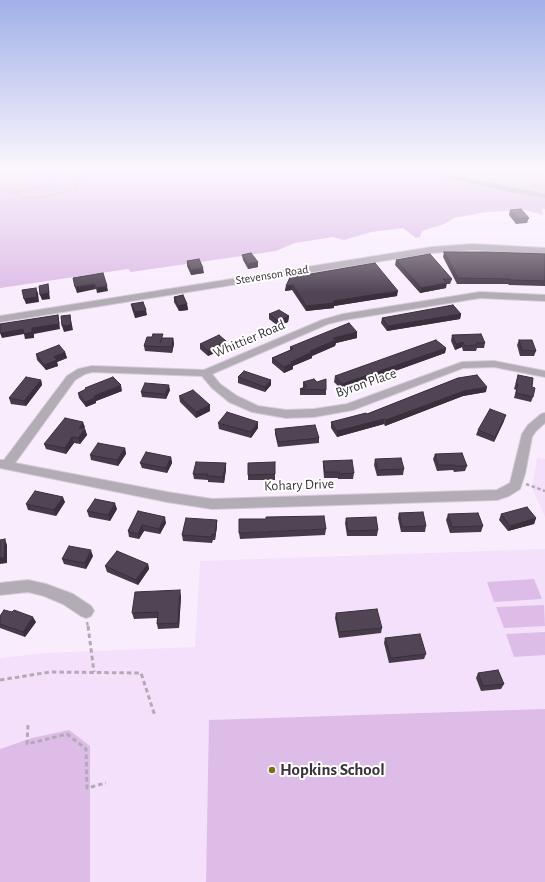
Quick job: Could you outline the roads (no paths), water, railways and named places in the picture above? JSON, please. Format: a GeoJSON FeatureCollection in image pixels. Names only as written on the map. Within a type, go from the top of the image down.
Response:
{"type":"FeatureCollection","features":[{"type":"Feature","properties":{"kind":"street","name":"Stevenson Road"},"geometry":{"type":"LineString","coordinates":[[0,319],[432,250],[473,248],[545,251]]}},
{"type":"Feature","properties":{"kind":"street","name":"Whittier Road"},"geometry":{"type":"LineString","coordinates":[[4,464],[71,378],[82,371],[92,369],[205,373],[325,322],[343,318],[480,295],[545,298]]}},
{"type":"Feature","properties":{"kind":"street","name":"Byron Place"},"geometry":{"type":"LineString","coordinates":[[205,373],[216,386],[233,399],[256,409],[286,414],[314,413],[349,406],[462,365],[478,363],[494,364],[545,374]]}},
{"type":"Feature","properties":{"kind":"street","name":"Kohary Drive"},"geometry":{"type":"LineString","coordinates":[[4,464],[167,497],[212,504],[497,495],[511,490],[517,482],[526,437],[532,428],[545,417]]}},
{"type":"Feature","properties":{"kind":"street"},"geometry":{"type":"LineString","coordinates":[[0,589],[28,586],[46,590],[68,599],[86,611]]}},
{"type":"Feature","properties":{"kind":"place","name":"Hopkins School"},"geometry":{"type":"Point","coordinates":[272,770]}}]}
